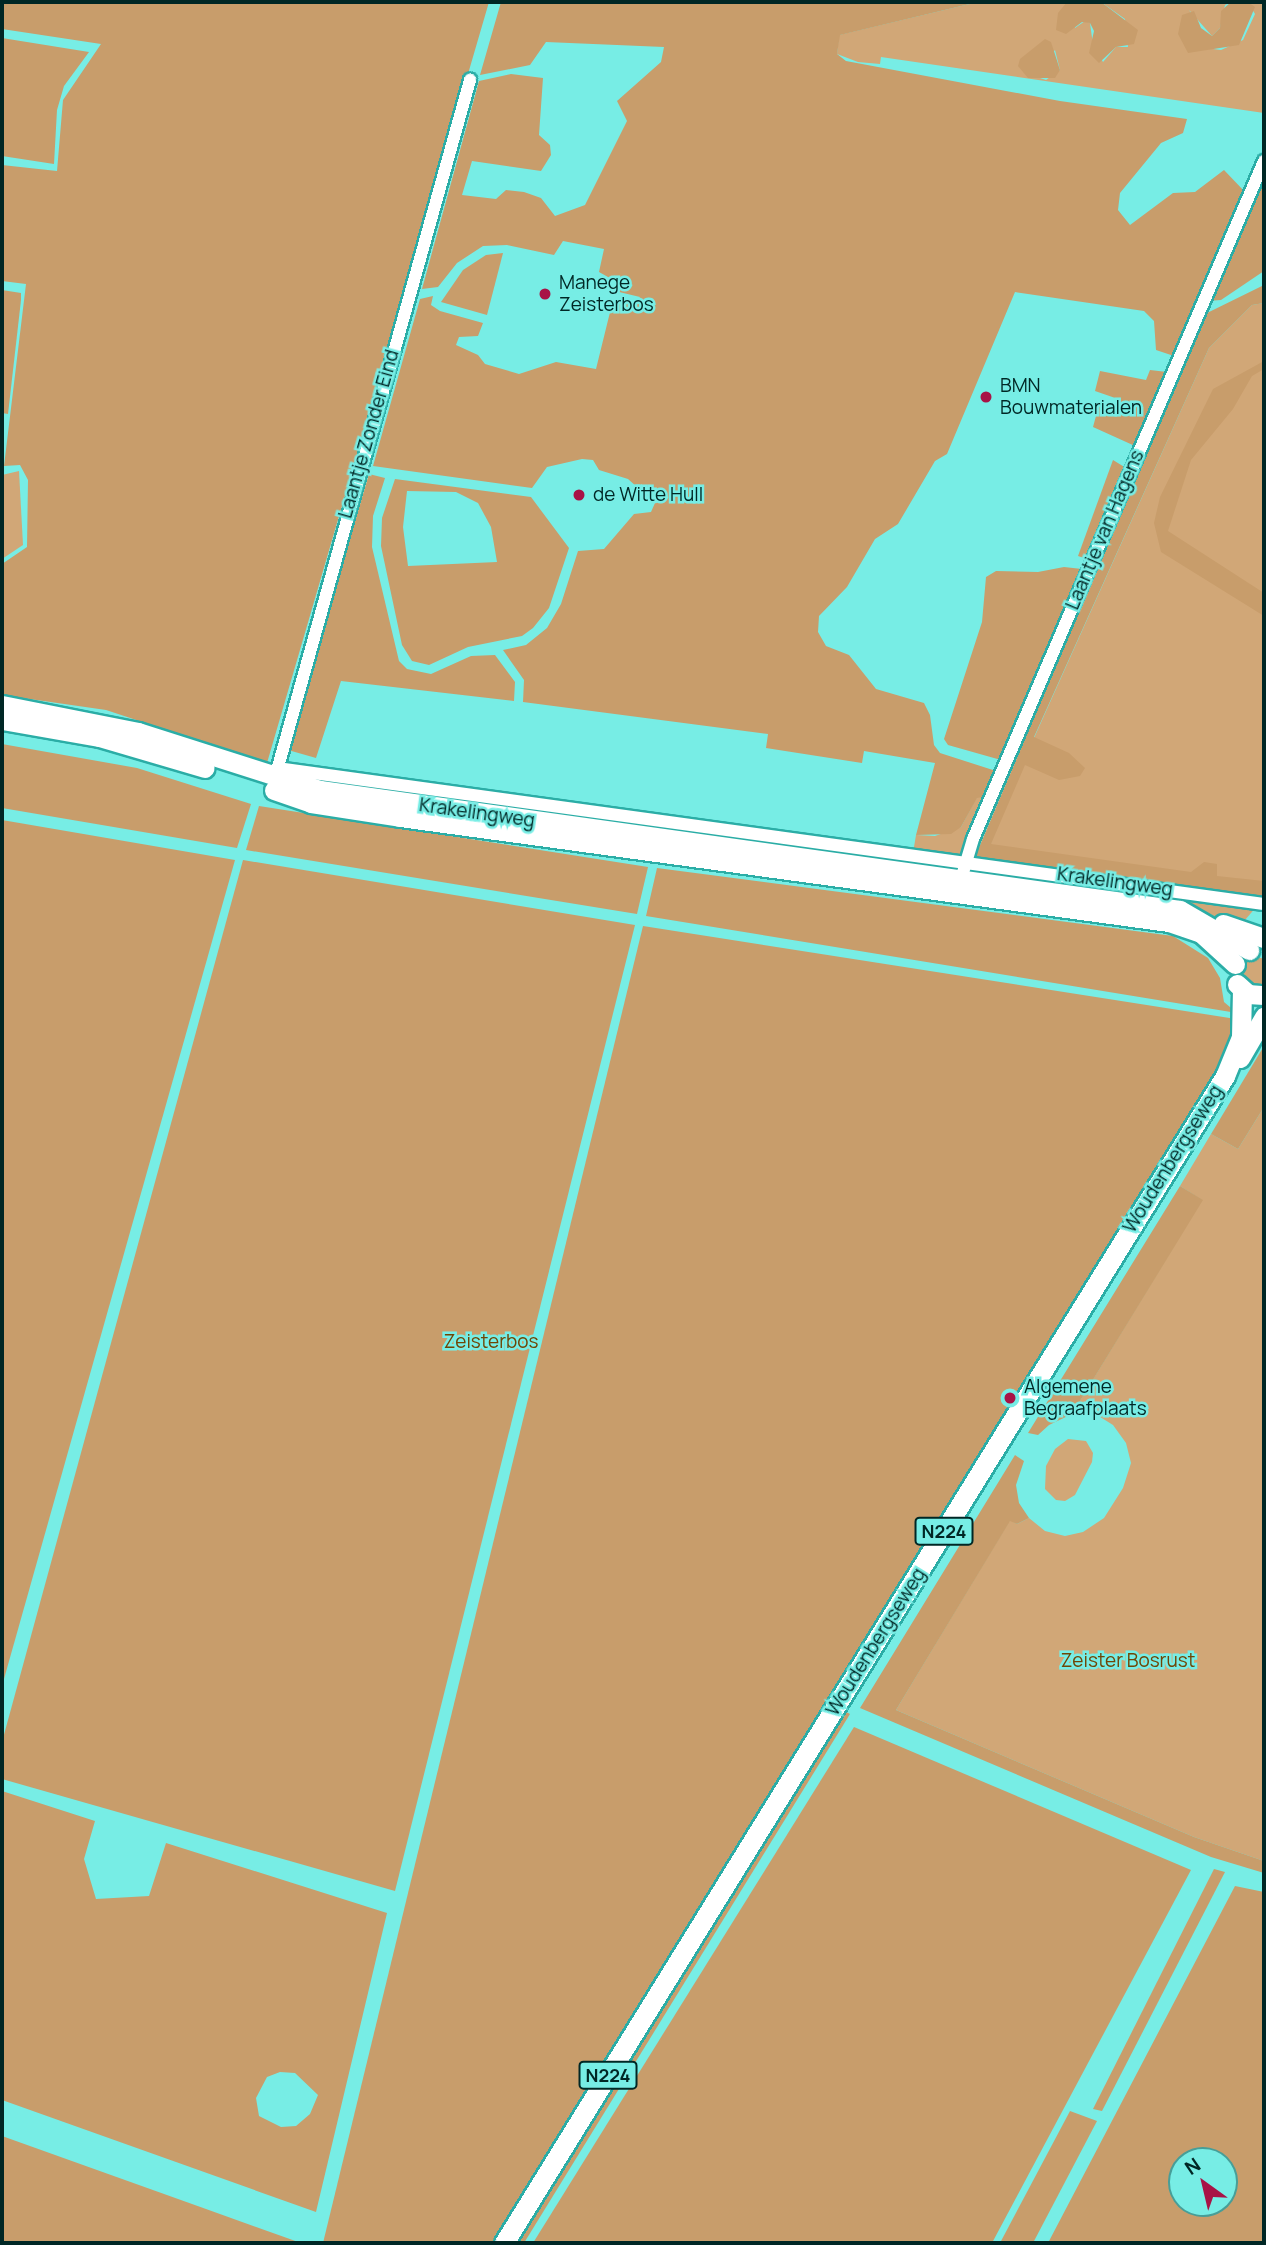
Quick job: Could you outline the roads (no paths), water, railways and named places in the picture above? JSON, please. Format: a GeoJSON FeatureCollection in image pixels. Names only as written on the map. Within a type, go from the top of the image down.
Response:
{"type":"FeatureCollection","features":[{"type":"Feature","properties":{"kind":"main road","name":"Krakelingweg"},"geometry":{"type":"LineString","coordinates":[[2,705],[138,732],[273,778]]}},
{"type":"Feature","properties":{"kind":"main road","name":"Krakelingweg"},"geometry":{"type":"LineString","coordinates":[[2,720],[99,737],[273,778],[406,803],[961,877],[1180,910],[1206,921],[1253,951]]}},
{"type":"Feature","properties":{"kind":"main road","name":"Krakelingweg"},"geometry":{"type":"LineString","coordinates":[[961,877],[1177,924],[1253,951]]}},
{"type":"Feature","properties":{"kind":"main road","name":"N224"},"geometry":{"type":"LineString","coordinates":[[1253,951],[1233,973],[1242,990],[1264,995]]}},
{"type":"Feature","properties":{"kind":"main road","name":"Woudenbergseweg"},"geometry":{"type":"LineString","coordinates":[[1241,1037],[1242,990]]}},
{"type":"Feature","properties":{"kind":"main road","name":"Woudenbergseweg"},"geometry":{"type":"LineString","coordinates":[[504,2243],[1230,1066],[1241,1037],[1264,995]]}},
{"type":"Feature","properties":{"kind":"main road","name":"N224"},"geometry":{"type":"LineString","coordinates":[[1230,1066],[1247,1052],[1264,1017]]}},
{"type":"Feature","properties":{"kind":"street","name":"Laantje Zonder Eind"},"geometry":{"type":"LineString","coordinates":[[273,778],[470,80]]}},
{"type":"Feature","properties":{"kind":"street","name":"Laantje van Hagens"},"geometry":{"type":"LineString","coordinates":[[961,877],[1264,161]]}},
{"type":"Feature","properties":{"kind":"street","name":"Krakelingweg"},"geometry":{"type":"LineString","coordinates":[[961,877],[1264,904]]}},
{"type":"Feature","properties":{"kind":"place","name":"Manege Zeisterbos"},"geometry":{"type":"Point","coordinates":[545,294]}},
{"type":"Feature","properties":{"kind":"place","name":"BMN Bouwmaterialen"},"geometry":{"type":"Point","coordinates":[986,397]}},
{"type":"Feature","properties":{"kind":"place","name":"de Witte Hull"},"geometry":{"type":"Point","coordinates":[579,495]}},
{"type":"Feature","properties":{"kind":"place","name":"Algemene Begraafplaats"},"geometry":{"type":"Point","coordinates":[1010,1398]}},
{"type":"Feature","properties":{"kind":"park label","name":"Zeisterbos"},"geometry":{"type":"Point","coordinates":[491,1342]}},
{"type":"Feature","properties":{"kind":"park label","name":"Zeister Bosrust"},"geometry":{"type":"Point","coordinates":[1128,1661]}}]}
